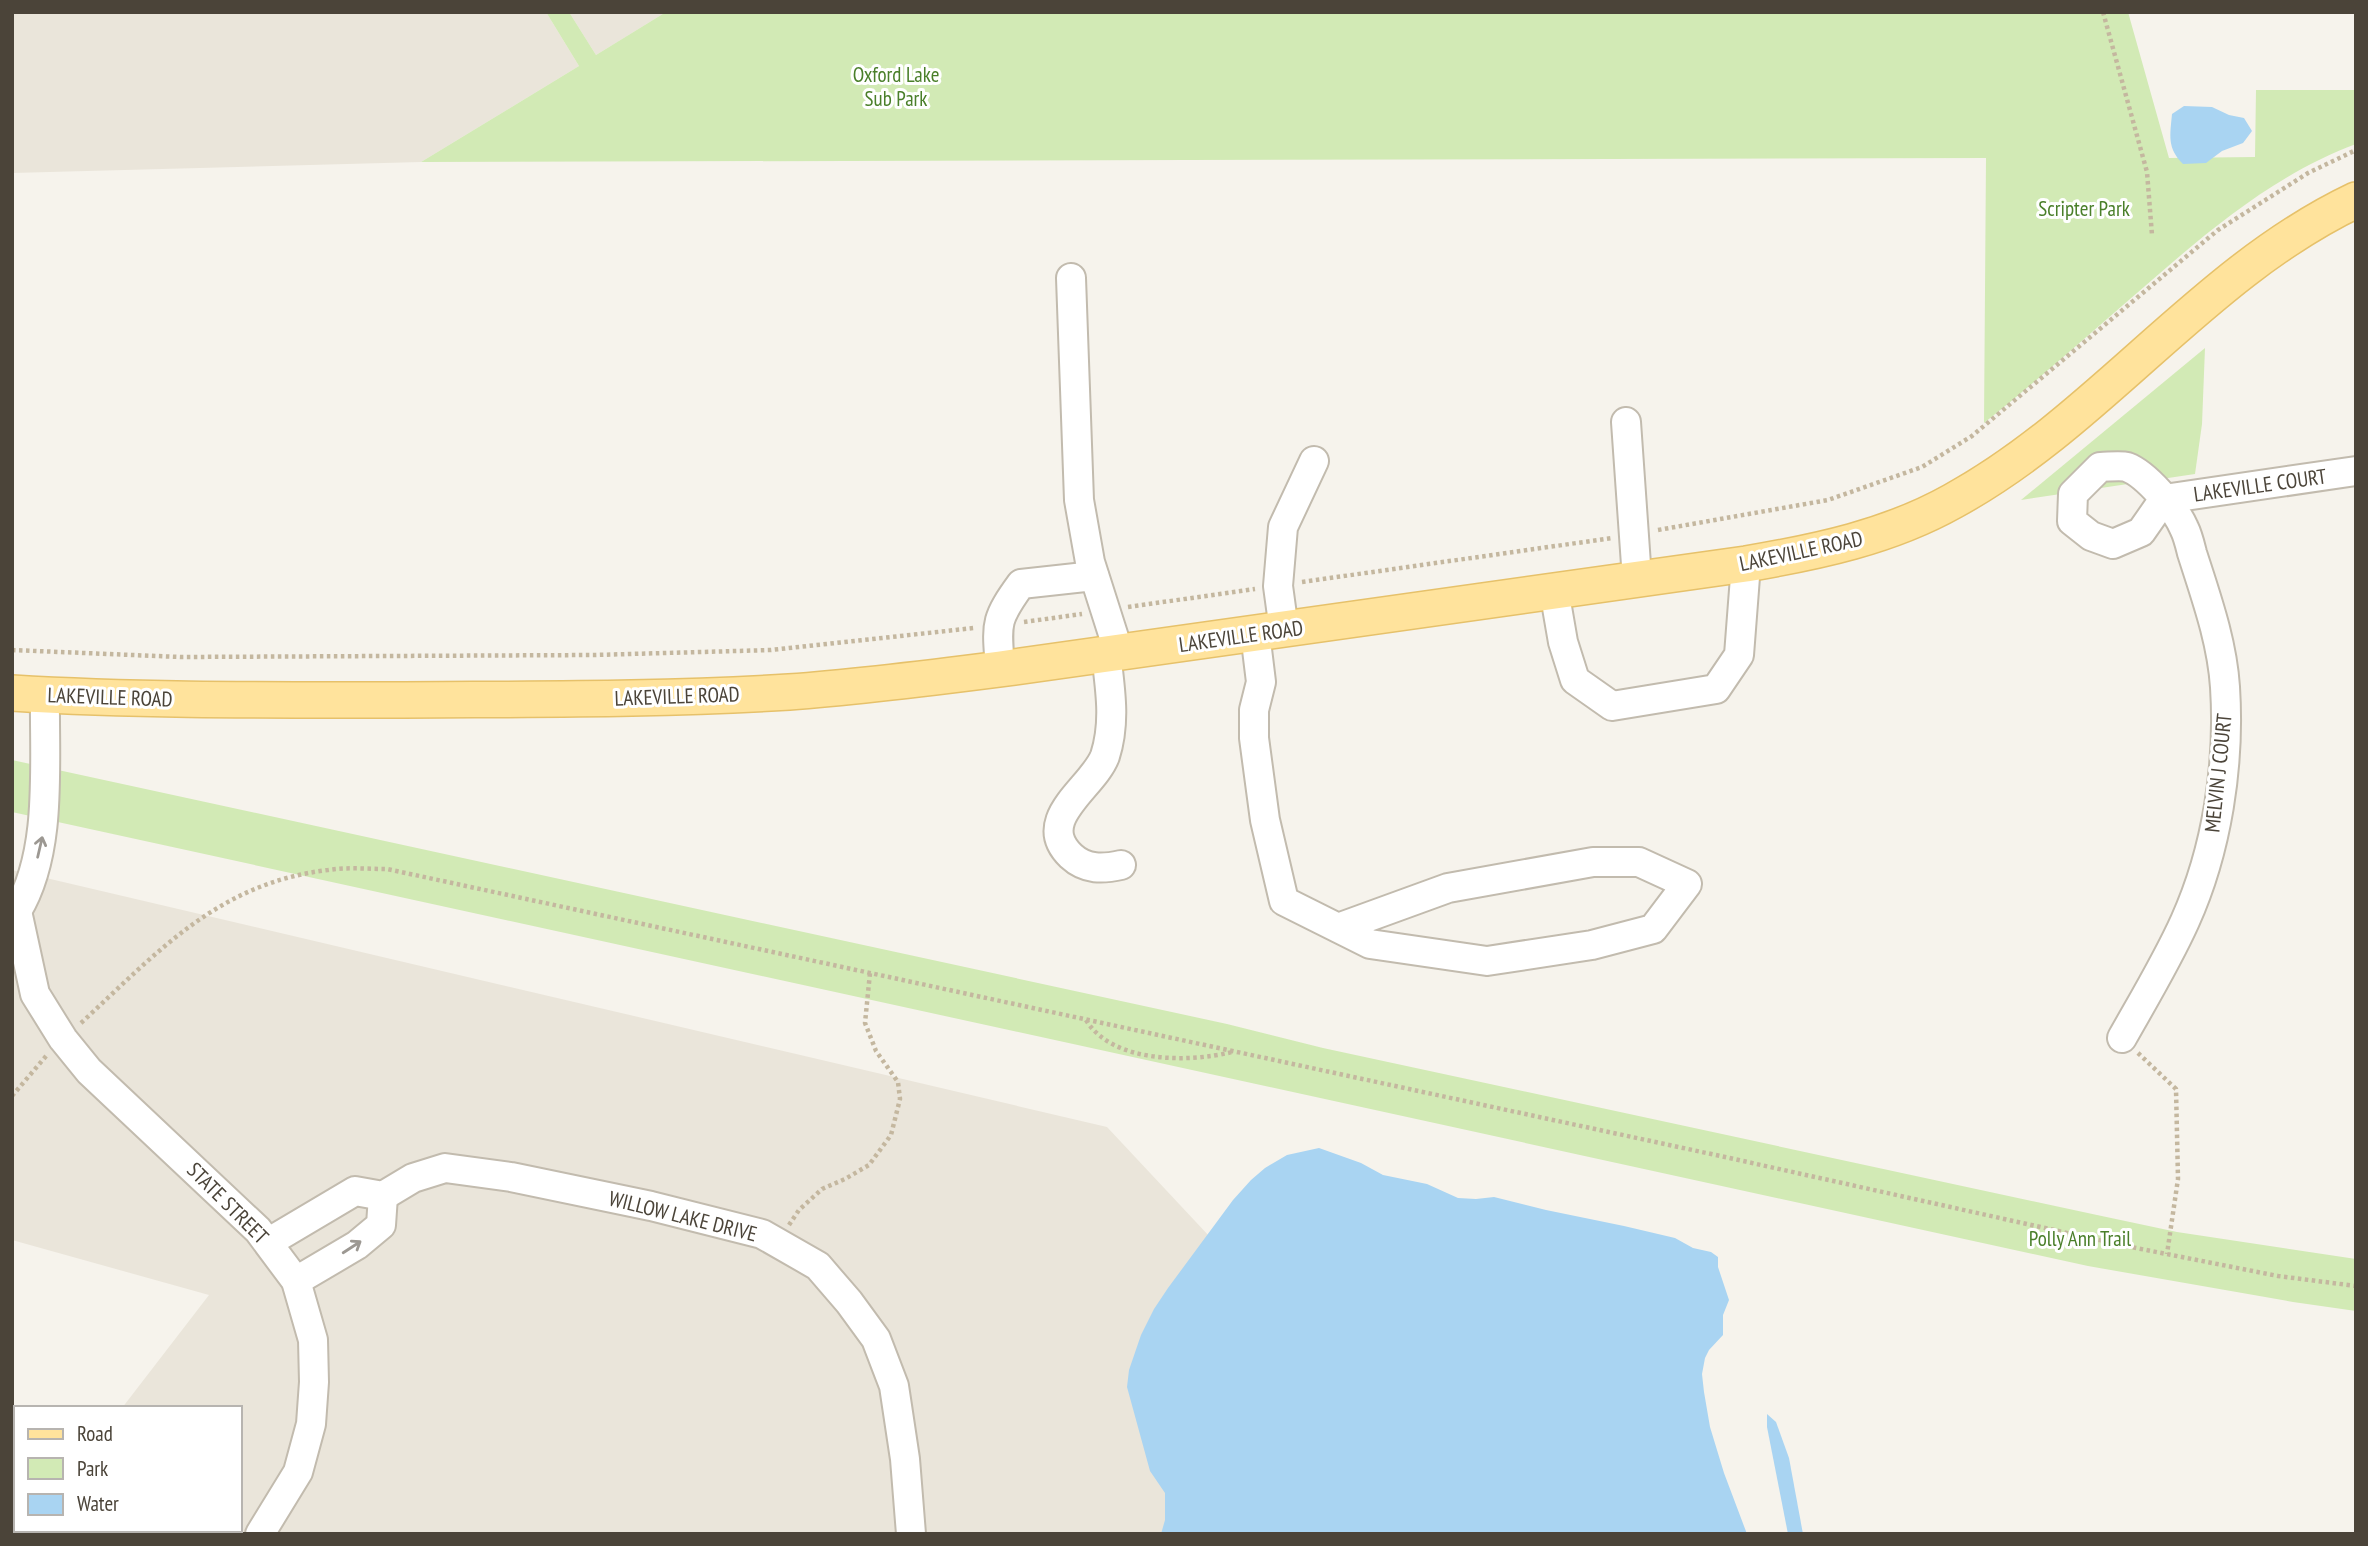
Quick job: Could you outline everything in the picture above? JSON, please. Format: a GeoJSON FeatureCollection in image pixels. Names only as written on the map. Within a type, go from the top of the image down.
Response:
{"type":"FeatureCollection","features":[{"type":"Feature","properties":{"kind":"main road","name":"LAKEVILLE ROAD"},"geometry":{"type":"LineString","coordinates":[[29,694],[138,699],[257,700],[652,698],[842,688],[1113,654],[1810,553],[1881,533],[1966,494],[2051,433],[2267,252],[2320,218],[2356,200]]}},
{"type":"Feature","properties":{"kind":"street"},"geometry":{"type":"LineString","coordinates":[[1071,278],[1079,500],[1094,576],[1106,610],[1113,654],[1113,714],[1105,755],[1096,774],[1070,801],[1059,823],[1060,837],[1064,849],[1092,868],[1121,865]]}},
{"type":"Feature","properties":{"kind":"street"},"geometry":{"type":"LineString","coordinates":[[1626,422],[1637,579]]}},
{"type":"Feature","properties":{"kind":"street"},"geometry":{"type":"LineString","coordinates":[[1314,461],[1283,527],[1278,586],[1254,710],[1254,738],[1265,820],[1284,901],[1338,928],[1370,944],[1487,961],[1592,945],[1654,929],[1687,884],[1639,862],[1593,862],[1448,888],[1338,928]]}},
{"type":"Feature","properties":{"kind":"street","name":"LAKEVILLE COURT"},"geometry":{"type":"LineString","coordinates":[[2164,499],[2356,471]]}},
{"type":"Feature","properties":{"kind":"street","name":"MELVIN J COURT"},"geometry":{"type":"LineString","coordinates":[[2122,1038],[2166,961],[2190,909],[2211,840],[2224,758],[2225,685],[2213,618],[2184,526],[2164,499]]}},
{"type":"Feature","properties":{"kind":"street"},"geometry":{"type":"LineString","coordinates":[[1555,590],[1563,642],[1576,680],[1612,706],[1716,689],[1739,655],[1746,564]]}},
{"type":"Feature","properties":{"kind":"street"},"geometry":{"type":"LineString","coordinates":[[1000,669],[997,626],[1004,607],[1021,584],[1094,576]]}},
{"type":"Feature","properties":{"kind":"street","name":"STATE STREET"},"geometry":{"type":"LineString","coordinates":[[29,694],[43,835],[30,890],[15,907],[35,994],[63,1039],[89,1071],[269,1242],[296,1281],[313,1340],[312,1424],[298,1472],[260,1534]]}},
{"type":"Feature","properties":{"kind":"street","name":"WILLOW LAKE DRIVE"},"geometry":{"type":"LineString","coordinates":[[383,1196],[413,1178],[445,1168],[511,1177],[651,1206],[762,1234],[818,1266],[876,1339],[894,1386],[905,1458],[911,1534]]}},
{"type":"Feature","properties":{"kind":"street"},"geometry":{"type":"LineString","coordinates":[[269,1242],[355,1191],[383,1196],[381,1225],[357,1245],[296,1281]]}},
{"type":"Feature","properties":{"kind":"path"},"geometry":{"type":"LineString","coordinates":[[2103,12],[2147,173],[2152,235]]}},
{"type":"Feature","properties":{"kind":"path"},"geometry":{"type":"LineString","coordinates":[[12,650],[193,657],[595,655],[771,650],[997,626],[1278,586],[1634,535],[1828,499],[1922,467],[1972,436],[2218,230],[2308,173],[2356,150]]}},
{"type":"Feature","properties":{"kind":"path"},"geometry":{"type":"LineString","coordinates":[[12,1096],[63,1039],[178,933],[216,907],[253,889],[292,877],[329,870],[387,869],[2167,1254],[2277,1276],[2356,1286]]}},
{"type":"Feature","properties":{"kind":"path"},"geometry":{"type":"LineString","coordinates":[[777,1243],[799,1210],[822,1189],[869,1165],[891,1135],[900,1099],[898,1082],[876,1051],[865,1023],[870,973]]}},
{"type":"Feature","properties":{"kind":"path"},"geometry":{"type":"LineString","coordinates":[[1085,1019],[1092,1031],[1110,1044],[1150,1055],[1183,1060],[1234,1051]]}},
{"type":"Feature","properties":{"kind":"path"},"geometry":{"type":"LineString","coordinates":[[2122,1038],[2176,1089],[2178,1179],[2167,1254]]}},
{"type":"Feature","properties":{"kind":"shaded area"},"geometry":{"type":"Polygon","coordinates":[[[12,12],[546,12],[579,66],[421,162],[12,173],[12,12]]]}},
{"type":"Feature","properties":{"kind":"shaded area"},"geometry":{"type":"Polygon","coordinates":[[[569,12],[666,12],[596,55],[569,12]]]}},
{"type":"Feature","properties":{"kind":"shaded area"},"geometry":{"type":"Polygon","coordinates":[[[12,870],[1107,1127],[1254,1284],[1530,1534],[23,1534],[242,1532],[242,1406],[124,1406],[209,1295],[12,1240],[12,870]]]}},
{"type":"Feature","properties":{"kind":"green space"},"geometry":{"type":"Polygon","coordinates":[[[546,12],[569,12],[596,55],[666,12],[2128,12],[2169,158],[2255,157],[2256,90],[2356,90],[2356,144],[2300,170],[2223,221],[1984,423],[1986,158],[421,162],[579,66],[546,12]]]}},
{"type":"Feature","properties":{"kind":"green space"},"geometry":{"type":"Polygon","coordinates":[[[2205,348],[2202,424],[2195,474],[2021,500],[2205,348]]]}},
{"type":"Feature","properties":{"kind":"green space","name":"Polly Ann Trail"},"geometry":{"type":"Polygon","coordinates":[[[12,760],[2097,1215],[2177,1232],[2356,1259],[2356,1311],[2088,1266],[12,812],[12,760]]]}},
{"type":"Feature","properties":{"kind":"water"},"geometry":{"type":"Polygon","coordinates":[[[2184,106],[2212,107],[2244,118],[2252,131],[2243,143],[2222,151],[2206,163],[2183,164],[2174,153],[2170,135],[2172,114],[2184,106]]]}},
{"type":"Feature","properties":{"kind":"water"},"geometry":{"type":"Polygon","coordinates":[[[1319,1148],[1361,1163],[1383,1175],[1427,1184],[1458,1198],[1494,1197],[1624,1226],[1675,1238],[1718,1257],[1718,1267],[1729,1300],[1723,1315],[1723,1335],[1709,1350],[1702,1374],[1710,1427],[1747,1534],[1161,1534],[1165,1520],[1165,1493],[1150,1471],[1127,1387],[1129,1370],[1141,1335],[1168,1288],[1251,1180],[1287,1155],[1319,1148]]]}},
{"type":"Feature","properties":{"kind":"water"},"geometry":{"type":"Polygon","coordinates":[[[1767,1414],[1776,1422],[1789,1458],[1803,1534],[1788,1534],[1767,1427],[1767,1414]]]}},
{"type":"Feature","properties":{"kind":"park label","name":"Oxford Lake Sub Park"},"geometry":{"type":"Point","coordinates":[896,86]}},
{"type":"Feature","properties":{"kind":"park label","name":"Scripter Park"},"geometry":{"type":"Point","coordinates":[2084,208]}}]}
